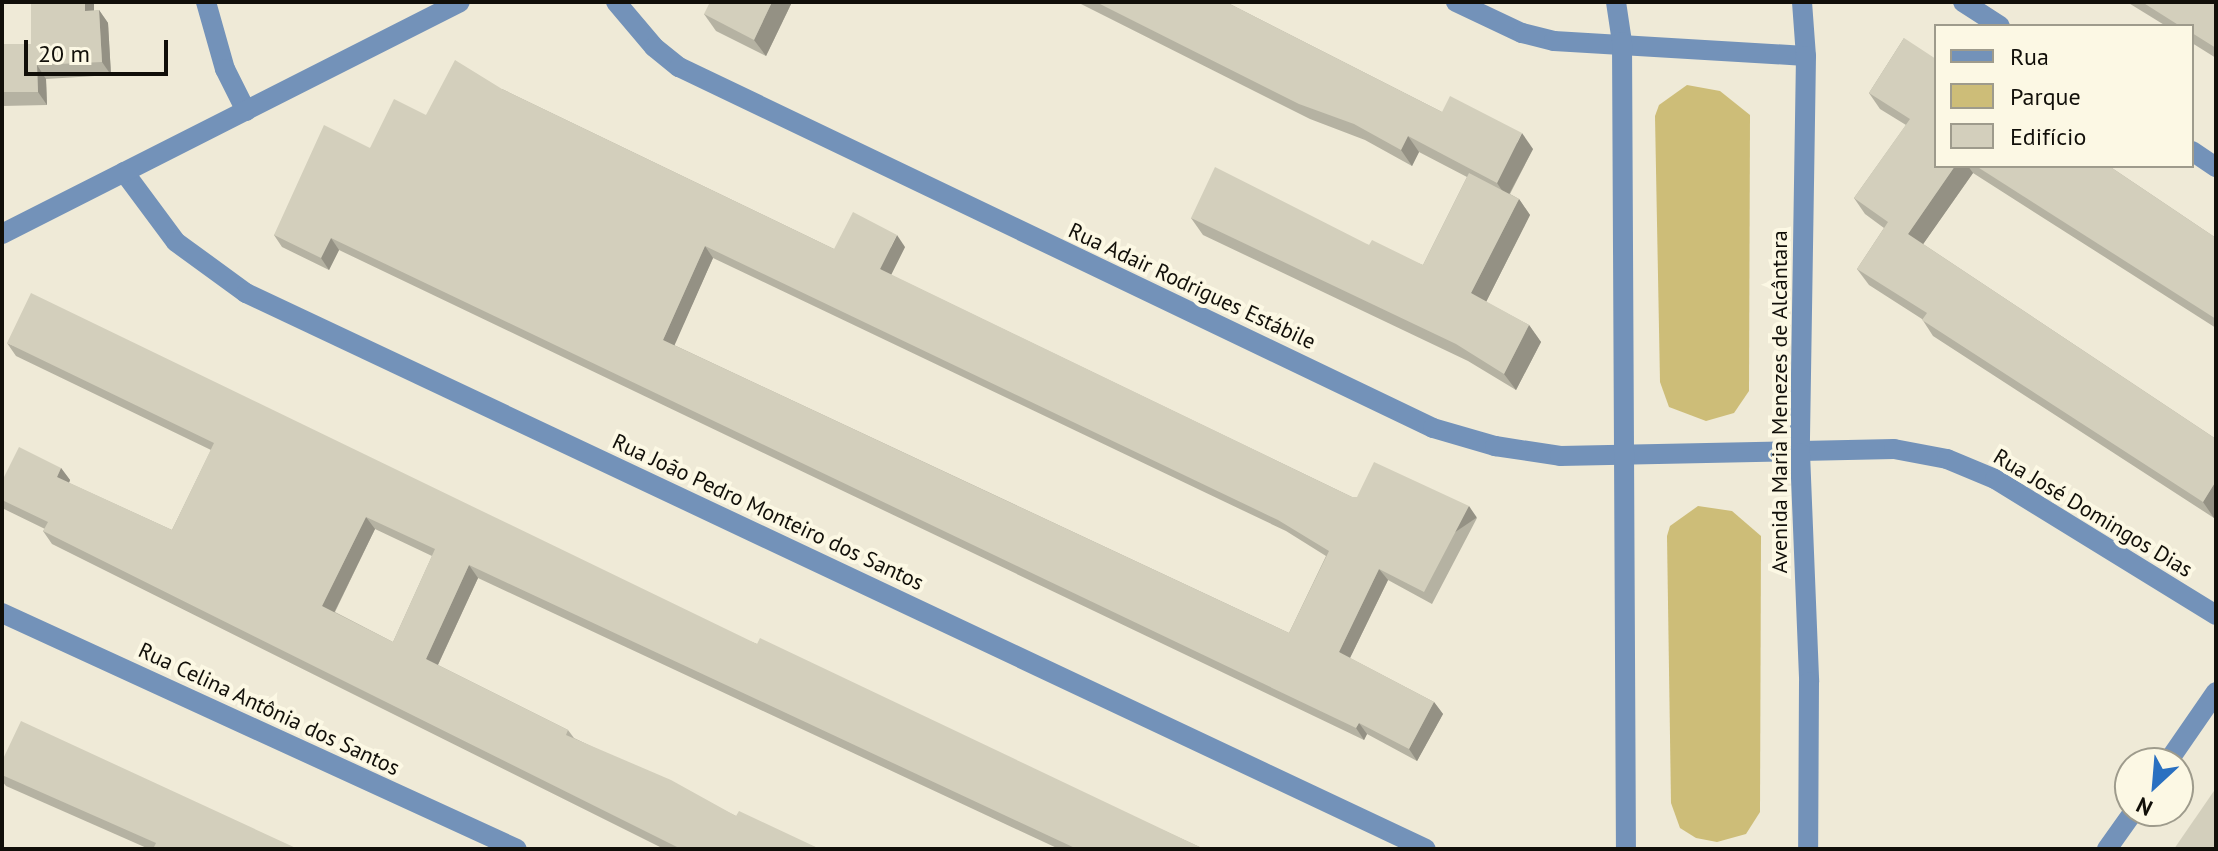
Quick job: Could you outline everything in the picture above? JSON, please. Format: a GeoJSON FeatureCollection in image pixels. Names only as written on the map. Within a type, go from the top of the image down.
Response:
{"type":"FeatureCollection","features":[{"type":"Feature","properties":{"kind":"street"},"geometry":{"type":"LineString","coordinates":[[206,2],[225,69],[246,111]]}},
{"type":"Feature","properties":{"kind":"street"},"geometry":{"type":"LineString","coordinates":[[2,234],[460,2]]}},
{"type":"Feature","properties":{"kind":"street","name":"Rua Adair Rodrigues Estábile"},"geometry":{"type":"LineString","coordinates":[[616,2],[654,47],[689,72],[1433,428],[1521,450],[1624,455],[1800,453]]}},
{"type":"Feature","properties":{"kind":"street"},"geometry":{"type":"LineString","coordinates":[[1456,2],[1522,33],[1554,41],[1622,42],[1806,56]]}},
{"type":"Feature","properties":{"kind":"street"},"geometry":{"type":"LineString","coordinates":[[1616,2],[1622,42],[1626,849]]}},
{"type":"Feature","properties":{"kind":"street","name":"Avenida Maria Menezes de Alcântara"},"geometry":{"type":"LineString","coordinates":[[1802,2],[1806,56],[1800,453],[1809,682],[1808,849]]}},
{"type":"Feature","properties":{"kind":"street"},"geometry":{"type":"LineString","coordinates":[[1963,2],[1997,24]]}},
{"type":"Feature","properties":{"kind":"street"},"geometry":{"type":"LineString","coordinates":[[2194,152],[2216,167]]}},
{"type":"Feature","properties":{"kind":"street","name":"Rua João Pedro Monteiro dos Santos"},"geometry":{"type":"LineString","coordinates":[[124,172],[176,242],[246,293],[1426,849]]}},
{"type":"Feature","properties":{"kind":"street","name":"Rua José Domingos Dias"},"geometry":{"type":"LineString","coordinates":[[1800,453],[1894,449],[1947,459],[1995,479],[2216,615]]}},
{"type":"Feature","properties":{"kind":"street","name":"Rua Celina Antônia dos Santos"},"geometry":{"type":"LineString","coordinates":[[2,613],[517,849]]}},
{"type":"Feature","properties":{"kind":"street"},"geometry":{"type":"LineString","coordinates":[[2178,747],[2216,692]]}},
{"type":"Feature","properties":{"kind":"street"},"geometry":{"type":"LineString","coordinates":[[2107,849],[2123,827]]}},
{"type":"Feature","properties":{"kind":"green space"},"geometry":{"type":"Polygon","coordinates":[[[1687,85],[1720,91],[1750,115],[1749,391],[1734,413],[1706,421],[1669,407],[1660,382],[1655,116],[1659,105],[1687,85]]]}},
{"type":"Feature","properties":{"kind":"green space"},"geometry":{"type":"Polygon","coordinates":[[[1698,506],[1732,511],[1761,536],[1760,812],[1746,834],[1717,842],[1696,838],[1680,828],[1671,803],[1667,536],[1670,526],[1698,506]]]}},
{"type":"Feature","properties":{"kind":"building"},"geometry":{"type":"Polygon","coordinates":[[[31,2],[85,2],[85,11],[99,10],[102,62],[37,65],[38,92],[2,92],[2,44],[31,44],[31,2]]]}},
{"type":"Feature","properties":{"kind":"building"},"geometry":{"type":"Polygon","coordinates":[[[710,2],[772,2],[754,40],[704,14],[710,2]]]}},
{"type":"Feature","properties":{"kind":"building"},"geometry":{"type":"Polygon","coordinates":[[[1096,2],[1226,2],[1442,112],[1450,96],[1522,133],[1497,183],[1408,136],[1401,150],[1354,124],[1299,104],[1096,2]]]}},
{"type":"Feature","properties":{"kind":"building"},"geometry":{"type":"Polygon","coordinates":[[[2142,2],[2216,2],[2216,48],[2194,34],[2194,24],[2177,24],[2142,2]]]}},
{"type":"Feature","properties":{"kind":"building"},"geometry":{"type":"Polygon","coordinates":[[[1904,38],[1934,58],[1934,168],[1954,168],[1908,234],[2216,439],[2216,481],[2203,502],[1922,320],[1927,313],[1857,269],[1888,222],[1854,198],[1910,119],[1869,93],[1904,38]]]}},
{"type":"Feature","properties":{"kind":"building"},"geometry":{"type":"Polygon","coordinates":[[[455,60],[502,89],[834,249],[853,212],[897,235],[880,269],[1352,497],[1357,497],[1374,462],[1469,506],[1424,592],[1379,569],[1339,652],[1434,702],[1409,749],[1359,723],[1356,728],[331,238],[321,258],[274,235],[324,125],[370,148],[394,99],[426,115],[455,60]],[[705,246],[663,340],[1289,633],[1329,551],[1278,520],[705,246]]]}},
{"type":"Feature","properties":{"kind":"building"},"geometry":{"type":"Polygon","coordinates":[[[1215,167],[1369,245],[1372,240],[1423,265],[1469,173],[1519,199],[1471,293],[1529,325],[1504,374],[1456,344],[1191,218],[1215,167]]]}},
{"type":"Feature","properties":{"kind":"building"},"geometry":{"type":"Polygon","coordinates":[[[1979,168],[2112,168],[2216,238],[2216,319],[1979,168]]]}},
{"type":"Feature","properties":{"kind":"building"},"geometry":{"type":"Polygon","coordinates":[[[31,293],[757,644],[760,638],[1204,849],[1077,849],[469,565],[426,659],[568,730],[566,735],[671,780],[736,816],[739,811],[820,849],[681,849],[43,531],[48,522],[2,500],[2,481],[19,447],[61,468],[57,477],[172,530],[214,443],[7,343],[31,293]],[[366,517],[322,606],[393,642],[435,549],[366,517]]]}},
{"type":"Feature","properties":{"kind":"building"},"geometry":{"type":"Polygon","coordinates":[[[21,721],[298,849],[153,849],[156,843],[2,775],[2,761],[21,721]]]}},
{"type":"Feature","properties":{"kind":"building"},"geometry":{"type":"Polygon","coordinates":[[[2216,788],[2216,849],[2174,849],[2189,827],[2194,827],[2194,820],[2216,788]]]}}]}
